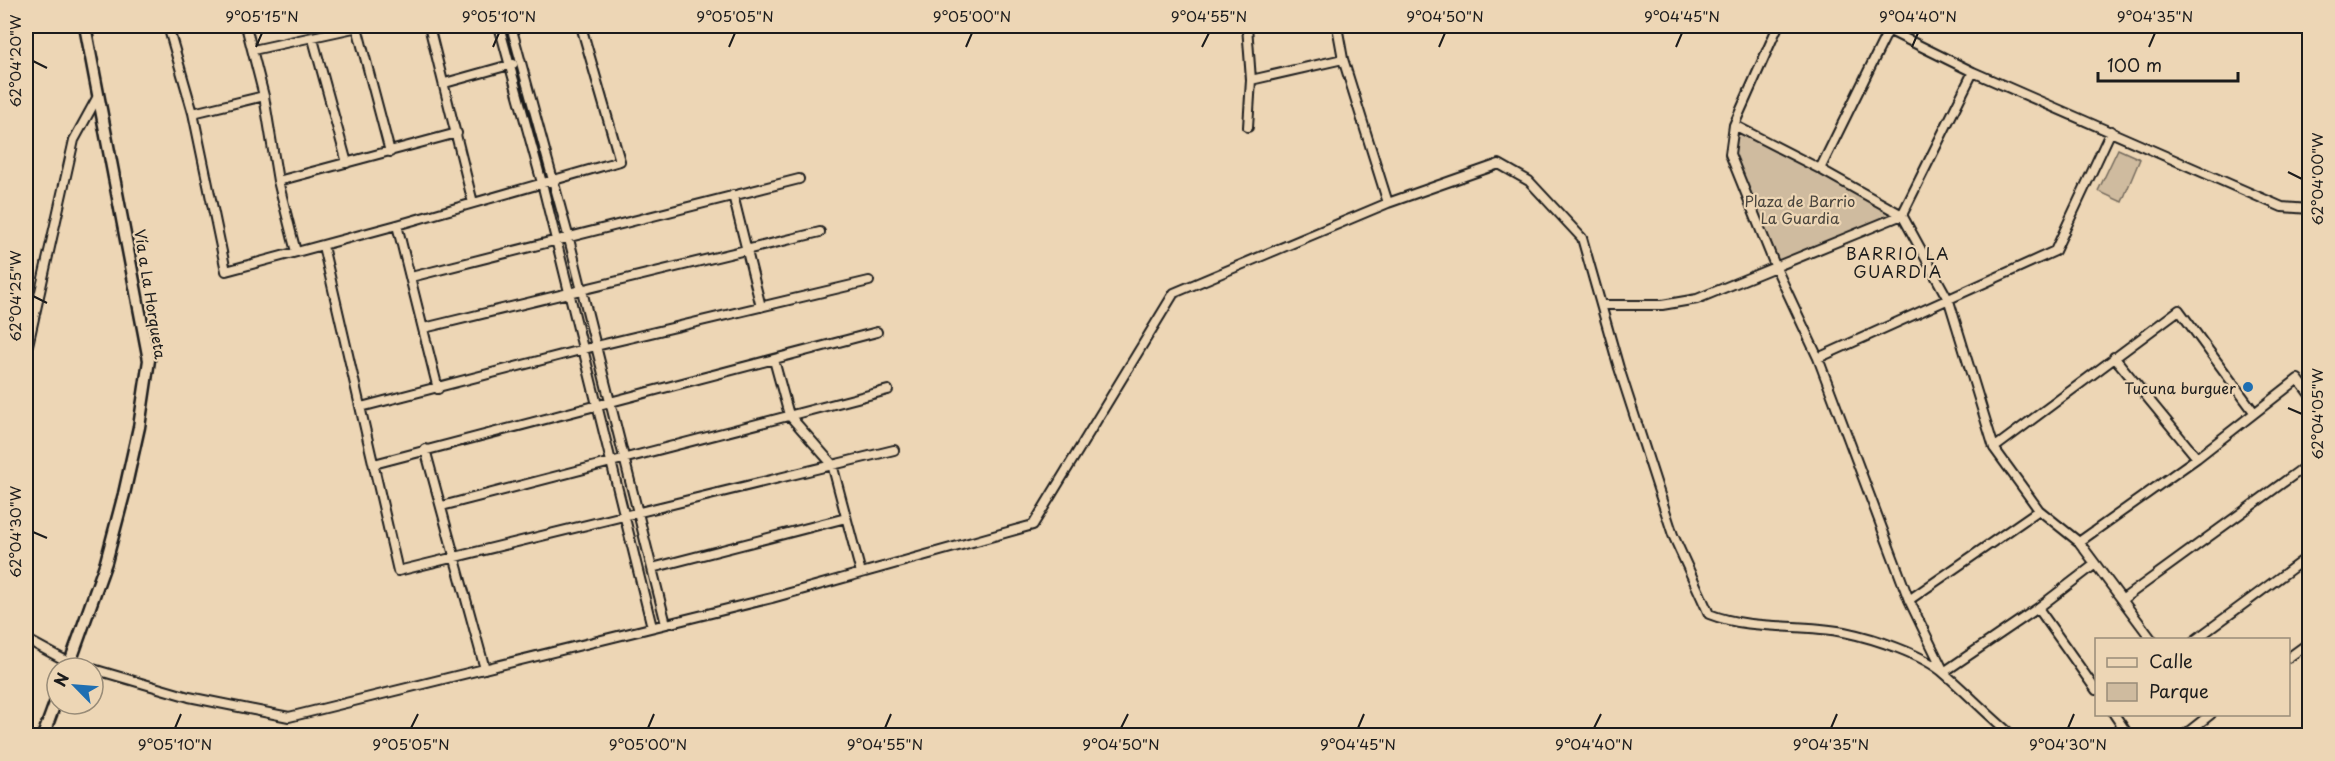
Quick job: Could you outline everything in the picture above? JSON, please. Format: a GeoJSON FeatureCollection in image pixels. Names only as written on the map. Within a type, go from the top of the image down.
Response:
{"type":"FeatureCollection","features":[{"type":"Feature","properties":{"kind":"main road","name":"Vía a La Horqueta"},"geometry":{"type":"LineString","coordinates":[[72,656],[105,562],[124,494],[139,427],[149,360],[85,26]]}},
{"type":"Feature","properties":{"kind":"main road"},"geometry":{"type":"LineString","coordinates":[[43,735],[50,716]]}},
{"type":"Feature","properties":{"kind":"street"},"geometry":{"type":"LineString","coordinates":[[168,26],[193,113],[226,271],[323,246],[620,161],[581,26]]}},
{"type":"Feature","properties":{"kind":"street"},"geometry":{"type":"LineString","coordinates":[[246,26],[264,96],[278,181],[296,252]]}},
{"type":"Feature","properties":{"kind":"street"},"geometry":{"type":"LineString","coordinates":[[253,50],[313,39],[360,26],[390,152]]}},
{"type":"Feature","properties":{"kind":"street"},"geometry":{"type":"LineString","coordinates":[[429,26],[473,203]]}},
{"type":"Feature","properties":{"kind":"street"},"geometry":{"type":"LineString","coordinates":[[499,26],[542,183],[652,627]]}},
{"type":"Feature","properties":{"kind":"street"},"geometry":{"type":"LineString","coordinates":[[511,26],[568,235],[666,624]]}},
{"type":"Feature","properties":{"kind":"street"},"geometry":{"type":"LineString","coordinates":[[1247,26],[1251,80],[1248,127]]}},
{"type":"Feature","properties":{"kind":"street"},"geometry":{"type":"LineString","coordinates":[[1337,26],[1344,59],[1388,203]]}},
{"type":"Feature","properties":{"kind":"street"},"geometry":{"type":"LineString","coordinates":[[1778,26],[1734,124],[1730,154],[1776,268],[1818,358],[1909,600],[1944,672]]}},
{"type":"Feature","properties":{"kind":"street"},"geometry":{"type":"LineString","coordinates":[[1880,26],[1973,72],[2282,207],[2310,209]]}},
{"type":"Feature","properties":{"kind":"street"},"geometry":{"type":"LineString","coordinates":[[2304,26],[2310,28]]}},
{"type":"Feature","properties":{"kind":"street"},"geometry":{"type":"LineString","coordinates":[[1820,169],[1889,29]]}},
{"type":"Feature","properties":{"kind":"street"},"geometry":{"type":"LineString","coordinates":[[313,39],[347,163]]}},
{"type":"Feature","properties":{"kind":"street"},"geometry":{"type":"LineString","coordinates":[[1251,80],[1344,59]]}},
{"type":"Feature","properties":{"kind":"street"},"geometry":{"type":"LineString","coordinates":[[445,83],[520,62]]}},
{"type":"Feature","properties":{"kind":"street"},"geometry":{"type":"LineString","coordinates":[[1603,305],[1662,305],[1697,299],[1902,215],[1973,72]]}},
{"type":"Feature","properties":{"kind":"street"},"geometry":{"type":"LineString","coordinates":[[193,113],[264,96]]}},
{"type":"Feature","properties":{"kind":"street"},"geometry":{"type":"LineString","coordinates":[[26,354],[74,140],[97,98]]}},
{"type":"Feature","properties":{"kind":"street"},"geometry":{"type":"LineString","coordinates":[[1734,124],[1902,215],[1949,301],[1994,448],[2039,510],[2079,542],[2094,565],[2151,638]]}},
{"type":"Feature","properties":{"kind":"street"},"geometry":{"type":"LineString","coordinates":[[1818,358],[1949,301],[2055,251],[2112,131]]}},
{"type":"Feature","properties":{"kind":"street"},"geometry":{"type":"LineString","coordinates":[[278,181],[457,133]]}},
{"type":"Feature","properties":{"kind":"street"},"geometry":{"type":"LineString","coordinates":[[105,672],[189,697],[289,717],[666,624],[1033,525],[1174,292],[1388,203],[1485,167],[1500,164],[1529,181],[1581,238],[1603,305],[1619,368],[1673,535],[1709,614],[1731,623],[1844,632],[1921,659],[1944,672],[1984,712],[2013,735]]}},
{"type":"Feature","properties":{"kind":"street"},"geometry":{"type":"LineString","coordinates":[[411,277],[568,235],[799,179]]}},
{"type":"Feature","properties":{"kind":"street"},"geometry":{"type":"LineString","coordinates":[[733,195],[761,307]]}},
{"type":"Feature","properties":{"kind":"street"},"geometry":{"type":"LineString","coordinates":[[397,225],[438,388]]}},
{"type":"Feature","properties":{"kind":"street"},"geometry":{"type":"LineString","coordinates":[[424,328],[820,232]]}},
{"type":"Feature","properties":{"kind":"street"},"geometry":{"type":"LineString","coordinates":[[323,246],[398,571],[894,450]]}},
{"type":"Feature","properties":{"kind":"street"},"geometry":{"type":"LineString","coordinates":[[361,407],[596,346],[869,281]]}},
{"type":"Feature","properties":{"kind":"street"},"geometry":{"type":"LineString","coordinates":[[1994,448],[2179,310],[2254,412]]}},
{"type":"Feature","properties":{"kind":"street"},"geometry":{"type":"LineString","coordinates":[[374,464],[878,333]]}},
{"type":"Feature","properties":{"kind":"street"},"geometry":{"type":"LineString","coordinates":[[2114,357],[2197,458]]}},
{"type":"Feature","properties":{"kind":"street"},"geometry":{"type":"LineString","coordinates":[[774,360],[789,415],[832,464],[861,573]]}},
{"type":"Feature","properties":{"kind":"street"},"geometry":{"type":"LineString","coordinates":[[2079,542],[2197,458],[2298,379],[2310,395]]}},
{"type":"Feature","properties":{"kind":"street"},"geometry":{"type":"LineString","coordinates":[[442,506],[888,390]]}},
{"type":"Feature","properties":{"kind":"street"},"geometry":{"type":"LineString","coordinates":[[425,449],[485,669]]}},
{"type":"Feature","properties":{"kind":"street"},"geometry":{"type":"LineString","coordinates":[[2122,600],[2310,463]]}},
{"type":"Feature","properties":{"kind":"street"},"geometry":{"type":"LineString","coordinates":[[1909,600],[2039,510]]}},
{"type":"Feature","properties":{"kind":"street"},"geometry":{"type":"LineString","coordinates":[[652,568],[846,518]]}},
{"type":"Feature","properties":{"kind":"street"},"geometry":{"type":"LineString","coordinates":[[2196,638],[2310,555]]}},
{"type":"Feature","properties":{"kind":"street"},"geometry":{"type":"LineString","coordinates":[[1944,672],[2038,608],[2094,565]]}},
{"type":"Feature","properties":{"kind":"street"},"geometry":{"type":"LineString","coordinates":[[2038,608],[2095,687]]}},
{"type":"Feature","properties":{"kind":"street"},"geometry":{"type":"LineString","coordinates":[[26,639],[54,656]]}},
{"type":"Feature","properties":{"kind":"street"},"geometry":{"type":"LineString","coordinates":[[2290,657],[2310,642]]}},
{"type":"Feature","properties":{"kind":"street"},"geometry":{"type":"LineString","coordinates":[[2115,716],[2129,735]]}},
{"type":"Feature","properties":{"kind":"street"},"geometry":{"type":"LineString","coordinates":[[2183,735],[2208,716]]}},
{"type":"Feature","properties":{"kind":"green space","name":"Plaza de Barrio La Guardia"},"geometry":{"type":"Polygon","coordinates":[[[1734,125],[1902,215],[1776,268],[1730,154],[1734,125]]]}},
{"type":"Feature","properties":{"kind":"green space"},"geometry":{"type":"Polygon","coordinates":[[[2118,149],[2140,159],[2122,202],[2098,191],[2118,149]]]}},
{"type":"Feature","properties":{"kind":"place","name":"Tucuna burguer"},"geometry":{"type":"Point","coordinates":[2248,387]}},
{"type":"Feature","properties":{"kind":"district","name":"BARRIO LA GUARDIA"},"geometry":{"type":"Point","coordinates":[1898,262]}}]}
